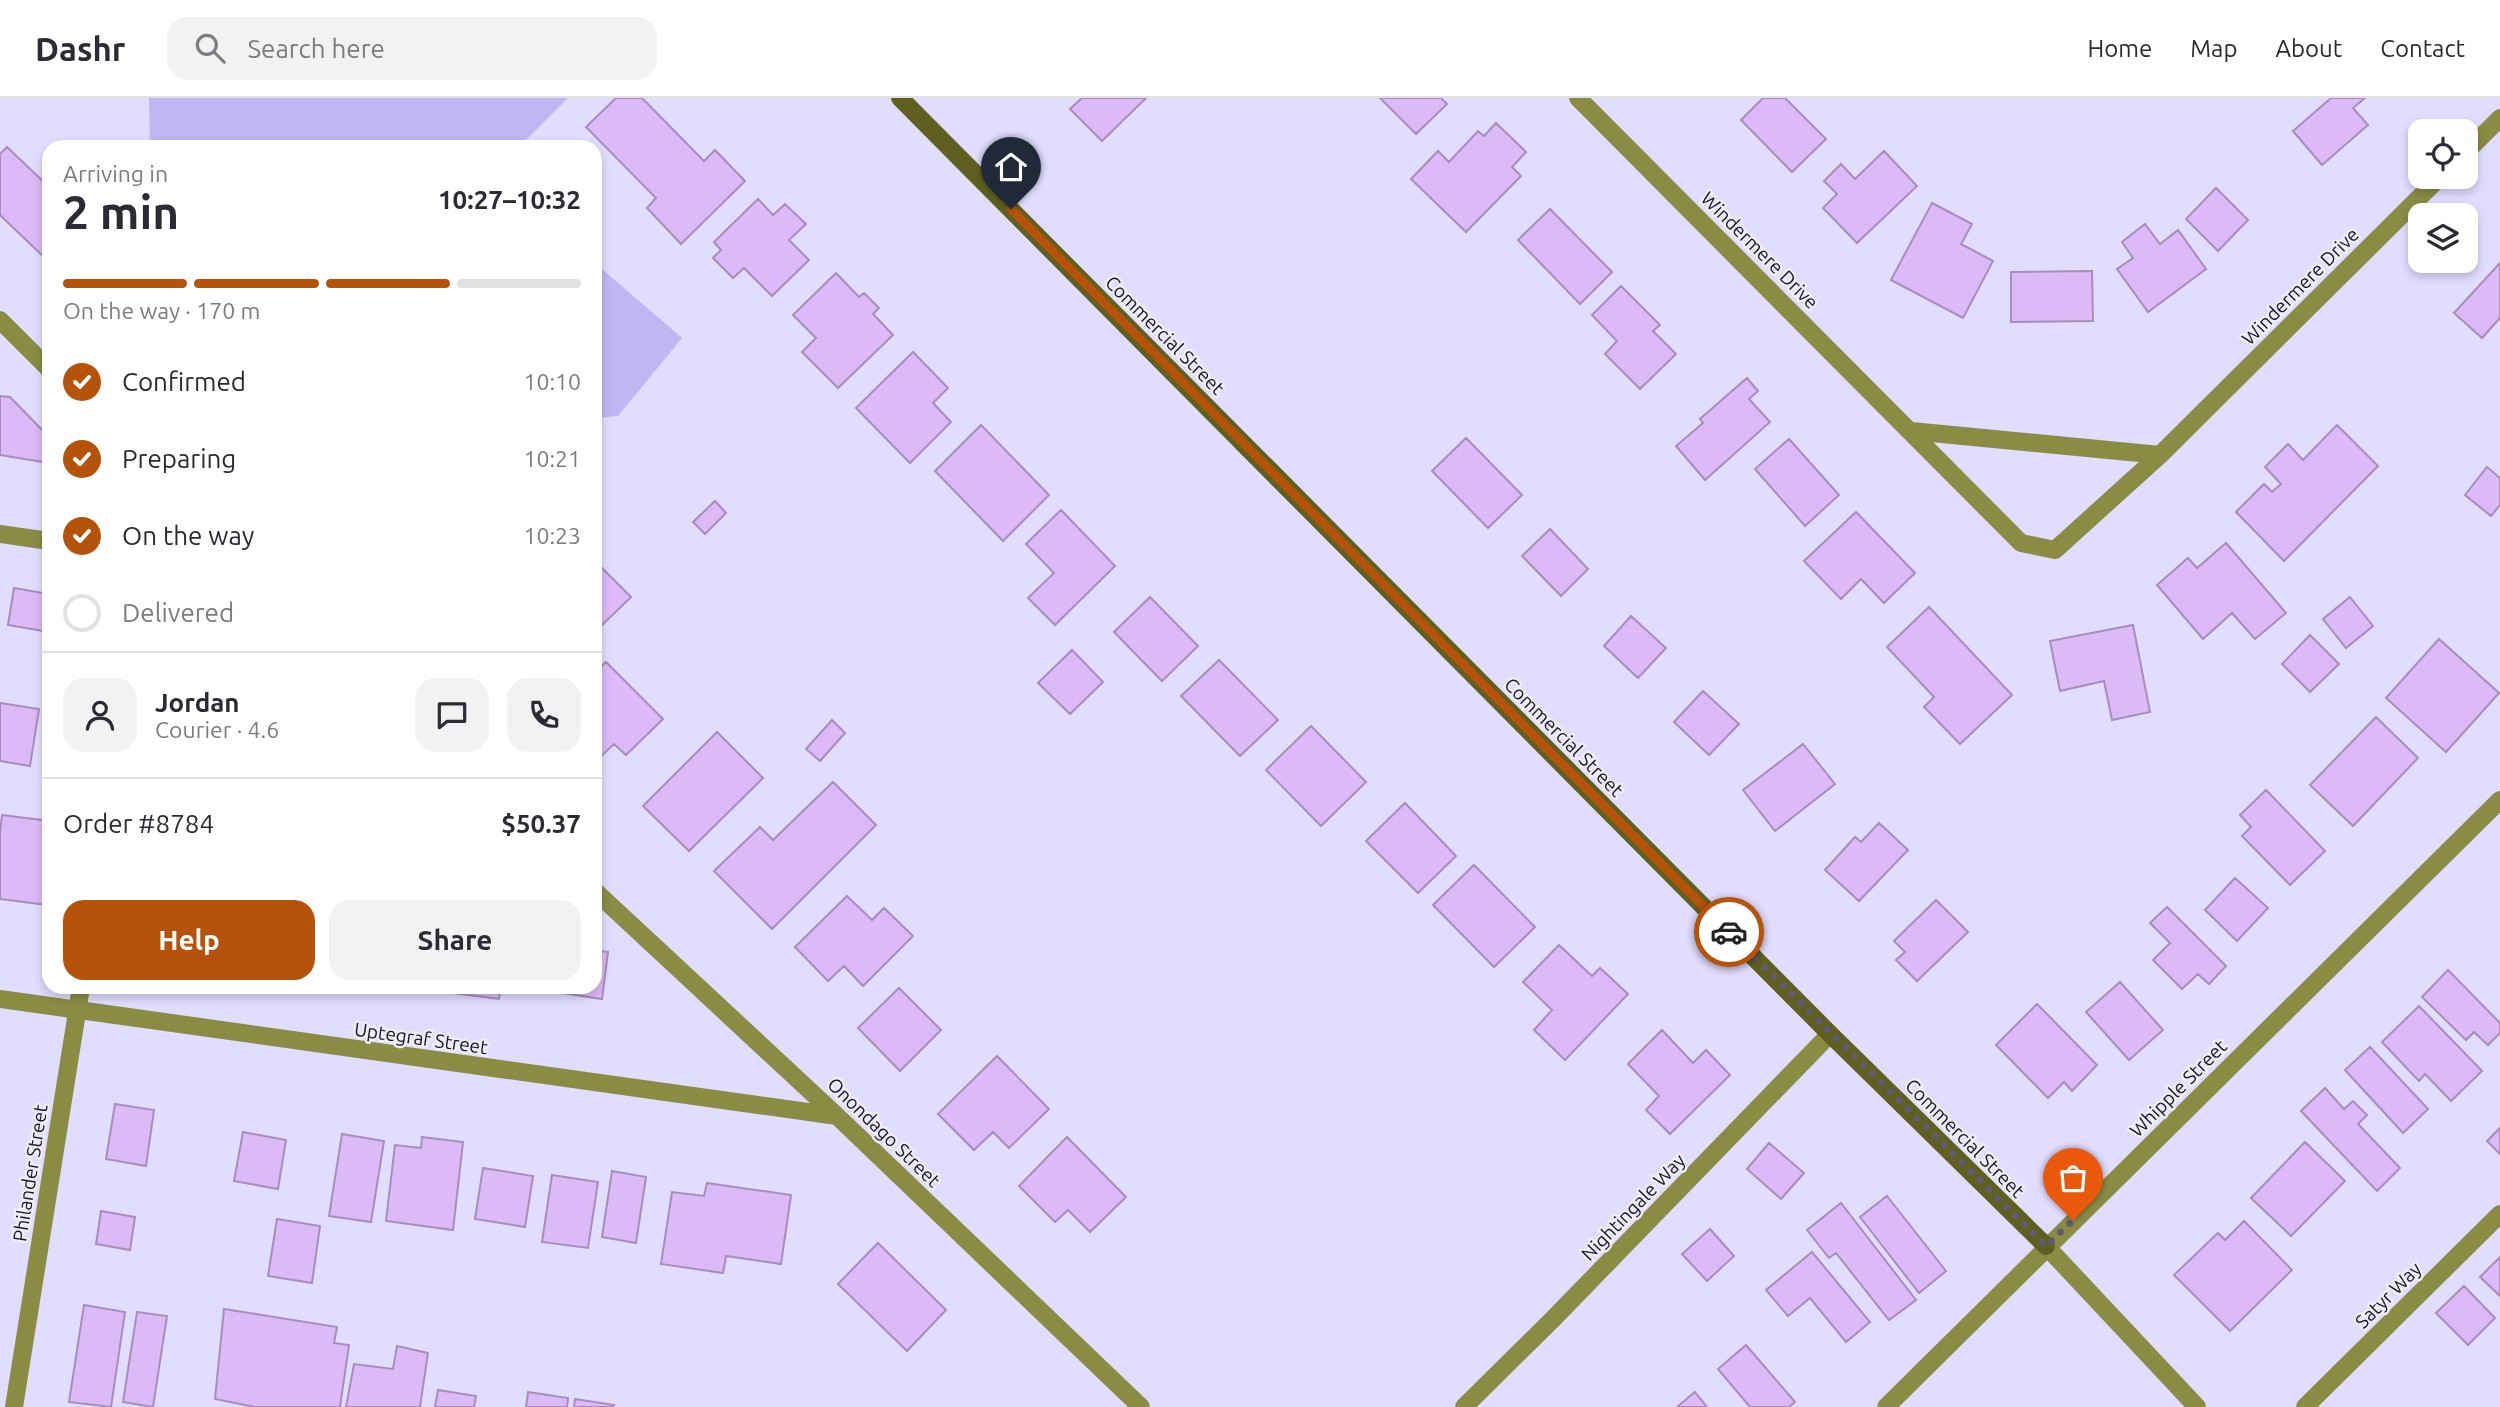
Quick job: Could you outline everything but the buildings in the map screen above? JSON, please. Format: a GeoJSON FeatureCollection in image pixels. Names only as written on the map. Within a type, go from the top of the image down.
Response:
{"type":"FeatureCollection","features":[{"type":"Feature","properties":{"kind":"main road","name":"Commercial Street"},"geometry":{"type":"LineString","coordinates":[[900,98],[1830,1034],[2046,1246]]}},
{"type":"Feature","properties":{"kind":"street","name":"Windermere Drive"},"geometry":{"type":"LineString","coordinates":[[1578,98],[2021,542],[2055,550],[2160,455],[2428,189]]}},
{"type":"Feature","properties":{"kind":"street"},"geometry":{"type":"LineString","coordinates":[[2478,140],[2500,118]]}},
{"type":"Feature","properties":{"kind":"street"},"geometry":{"type":"LineString","coordinates":[[0,320],[42,362]]}},
{"type":"Feature","properties":{"kind":"street"},"geometry":{"type":"LineString","coordinates":[[1911,431],[2160,455]]}},
{"type":"Feature","properties":{"kind":"street"},"geometry":{"type":"LineString","coordinates":[[0,534],[42,540]]}},
{"type":"Feature","properties":{"kind":"street","name":"Whipple Street"},"geometry":{"type":"LineString","coordinates":[[1886,1407],[2500,800]]}},
{"type":"Feature","properties":{"kind":"street","name":"Onondago Street"},"geometry":{"type":"LineString","coordinates":[[602,898],[837,1116],[1142,1407]]}},
{"type":"Feature","properties":{"kind":"street","name":"Philander Street"},"geometry":{"type":"LineString","coordinates":[[14,1407],[80,994]]}},
{"type":"Feature","properties":{"kind":"street","name":"Uptegraf Street"},"geometry":{"type":"LineString","coordinates":[[0,999],[837,1116]]}},
{"type":"Feature","properties":{"kind":"street","name":"Nightingale Way"},"geometry":{"type":"LineString","coordinates":[[1464,1407],[1830,1034]]}},
{"type":"Feature","properties":{"kind":"street","name":"Satyr Way"},"geometry":{"type":"LineString","coordinates":[[2305,1407],[2500,1214]]}},
{"type":"Feature","properties":{"kind":"street","name":"Commercial Street"},"geometry":{"type":"LineString","coordinates":[[2046,1246],[2197,1407]]}},
{"type":"Feature","properties":{"kind":"shaded area"},"geometry":{"type":"Polygon","coordinates":[[[149,98],[568,98],[526,140],[150,140],[149,98]]]}},
{"type":"Feature","properties":{"kind":"shaded area"},"geometry":{"type":"Polygon","coordinates":[[[602,269],[682,338],[618,416],[602,417],[602,269]]]}},
{"type":"Feature","properties":{"kind":"way so far"},"geometry":{"type":"LineString","coordinates":[[1729,932],[2046,1246],[2073,1220]]}},
{"type":"Feature","properties":{"kind":"route"},"geometry":{"type":"LineString","coordinates":[[1011,209],[1729,932]]}}]}
